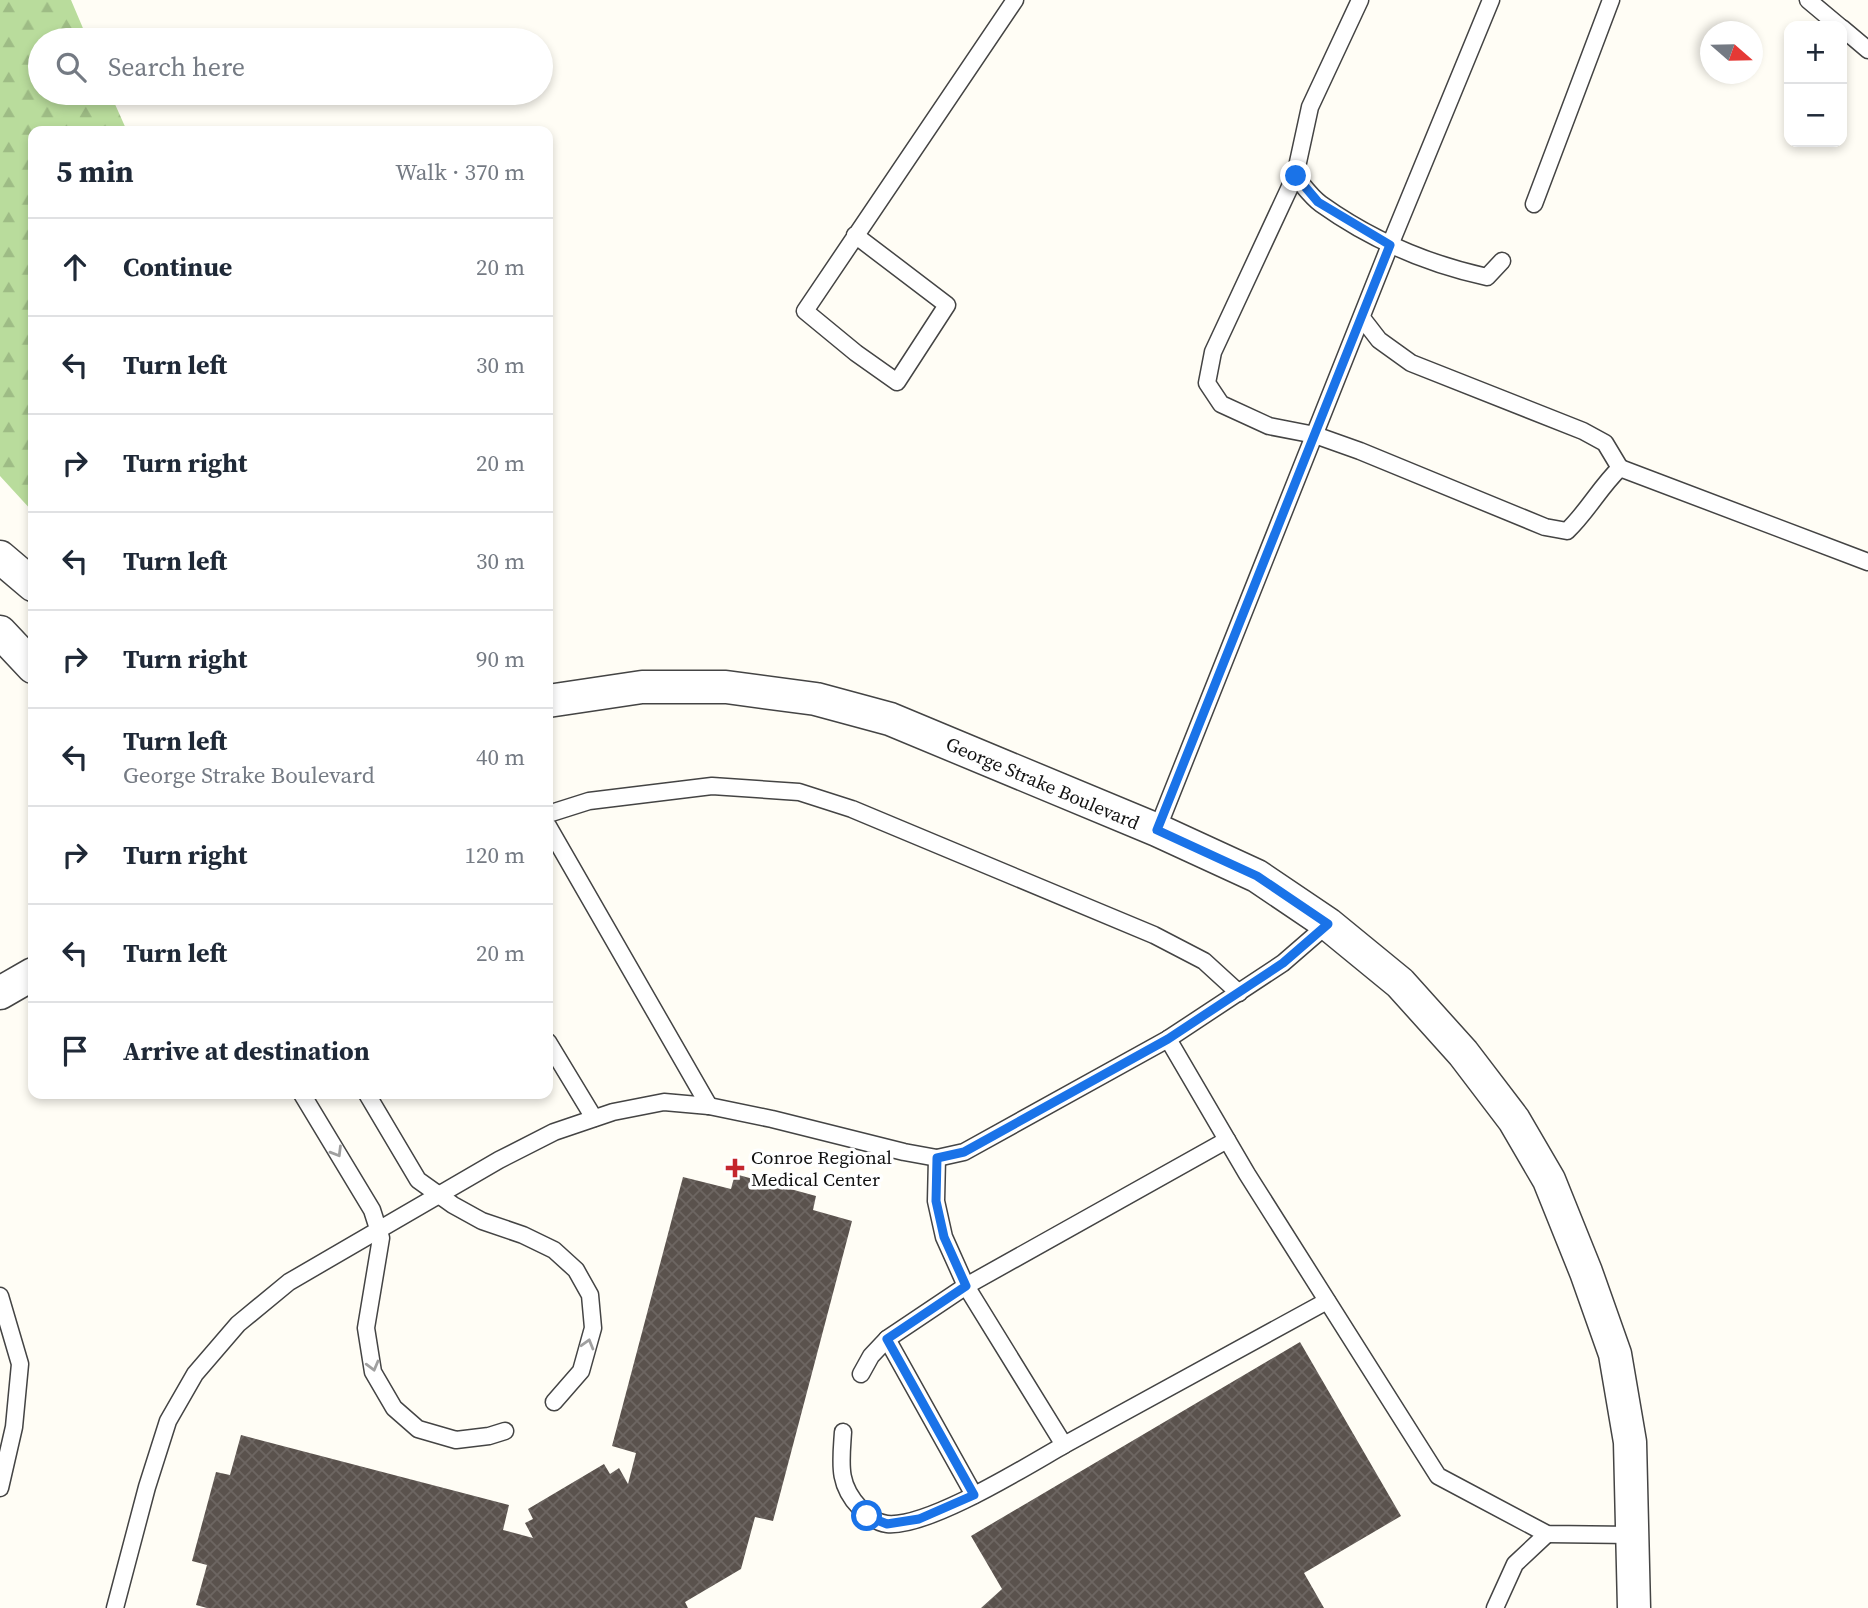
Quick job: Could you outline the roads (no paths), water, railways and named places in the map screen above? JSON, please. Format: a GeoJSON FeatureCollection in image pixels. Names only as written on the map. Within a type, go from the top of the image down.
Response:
{"type":"FeatureCollection","features":[{"type":"Feature","properties":{"kind":"street"},"geometry":{"type":"LineString","coordinates":[[0,556],[28,581]]}},
{"type":"Feature","properties":{"kind":"street"},"geometry":{"type":"LineString","coordinates":[[0,632],[28,662]]}},
{"type":"Feature","properties":{"kind":"street","name":"George Strake Boulevard"},"geometry":{"type":"LineString","coordinates":[[553,700],[656,687],[726,687],[816,699],[890,719],[1157,830],[1257,876],[1328,924],[1400,983],[1462,1053],[1514,1120],[1549,1180],[1615,1354],[1630,1442],[1634,1608]]}},
{"type":"Feature","properties":{"kind":"street"},"geometry":{"type":"LineString","coordinates":[[0,993],[28,977]]}},
{"type":"Feature","properties":{"kind":"lane"},"geometry":{"type":"LineString","coordinates":[[855,235],[947,304],[897,382],[805,311],[855,235],[1015,0]]}},
{"type":"Feature","properties":{"kind":"lane"},"geometry":{"type":"LineString","coordinates":[[1360,0],[1310,107],[1296,176],[1213,352],[1207,383],[1221,404],[1269,426],[1315,435],[1360,451],[1545,527],[1567,531],[1585,514],[1620,468]]}},
{"type":"Feature","properties":{"kind":"lane"},"geometry":{"type":"LineString","coordinates":[[1157,830],[1390,245],[1491,0]]}},
{"type":"Feature","properties":{"kind":"lane"},"geometry":{"type":"LineString","coordinates":[[1534,204],[1611,0]]}},
{"type":"Feature","properties":{"kind":"lane"},"geometry":{"type":"LineString","coordinates":[[1808,0],[1833,21]]}},
{"type":"Feature","properties":{"kind":"lane"},"geometry":{"type":"LineString","coordinates":[[1847,33],[1868,50]]}},
{"type":"Feature","properties":{"kind":"lane"},"geometry":{"type":"LineString","coordinates":[[1296,176],[1318,202],[1390,245],[1465,272],[1487,277],[1502,261]]}},
{"type":"Feature","properties":{"kind":"lane"},"geometry":{"type":"LineString","coordinates":[[1362,318],[1379,340],[1411,363],[1583,431],[1605,443],[1620,468],[1868,562]]}},
{"type":"Feature","properties":{"kind":"lane"},"geometry":{"type":"LineString","coordinates":[[553,812],[589,801],[712,786],[799,792],[852,809],[1154,935],[1203,961],[1239,993]]}},
{"type":"Feature","properties":{"kind":"lane"},"geometry":{"type":"LineString","coordinates":[[553,835],[709,1106]]}},
{"type":"Feature","properties":{"kind":"lane"},"geometry":{"type":"LineString","coordinates":[[116,1608],[147,1487],[168,1421],[195,1374],[238,1324],[289,1282],[439,1195],[554,1132],[613,1112],[664,1102],[709,1106],[937,1158],[964,1152],[1168,1039],[1283,963],[1328,924]]}},
{"type":"Feature","properties":{"kind":"lane"},"geometry":{"type":"LineString","coordinates":[[1168,1039],[1227,1140],[1438,1476],[1547,1534],[1633,1535]]}},
{"type":"Feature","properties":{"kind":"lane"},"geometry":{"type":"LineString","coordinates":[[553,1050],[594,1118]]}},
{"type":"Feature","properties":{"kind":"lane"},"geometry":{"type":"LineString","coordinates":[[305,1099],[372,1210],[382,1238],[366,1328],[373,1372],[394,1409],[418,1429],[456,1440],[505,1431]]}},
{"type":"Feature","properties":{"kind":"lane"},"geometry":{"type":"LineString","coordinates":[[370,1099],[418,1180],[482,1221],[523,1235],[554,1250],[576,1270],[590,1295],[593,1328],[581,1371],[554,1402]]}},
{"type":"Feature","properties":{"kind":"lane"},"geometry":{"type":"LineString","coordinates":[[861,1374],[871,1356],[887,1339],[966,1286],[1227,1140]]}},
{"type":"Feature","properties":{"kind":"lane"},"geometry":{"type":"LineString","coordinates":[[937,1158],[936,1201],[944,1237],[966,1286],[1064,1445]]}},
{"type":"Feature","properties":{"kind":"lane"},"geometry":{"type":"LineString","coordinates":[[0,1296],[20,1364],[14,1427],[0,1488]]}},
{"type":"Feature","properties":{"kind":"lane"},"geometry":{"type":"LineString","coordinates":[[843,1432],[841,1465],[847,1495],[867,1516],[887,1524],[919,1519],[974,1495],[1327,1301]]}},
{"type":"Feature","properties":{"kind":"lane"},"geometry":{"type":"LineString","coordinates":[[887,1339],[974,1495]]}},
{"type":"Feature","properties":{"kind":"lane"},"geometry":{"type":"LineString","coordinates":[[1495,1608],[1515,1564],[1547,1534]]}},
{"type":"Feature","properties":{"kind":"place","name":"Conroe Regional Medical Center"},"geometry":{"type":"Point","coordinates":[735,1168]}}]}
